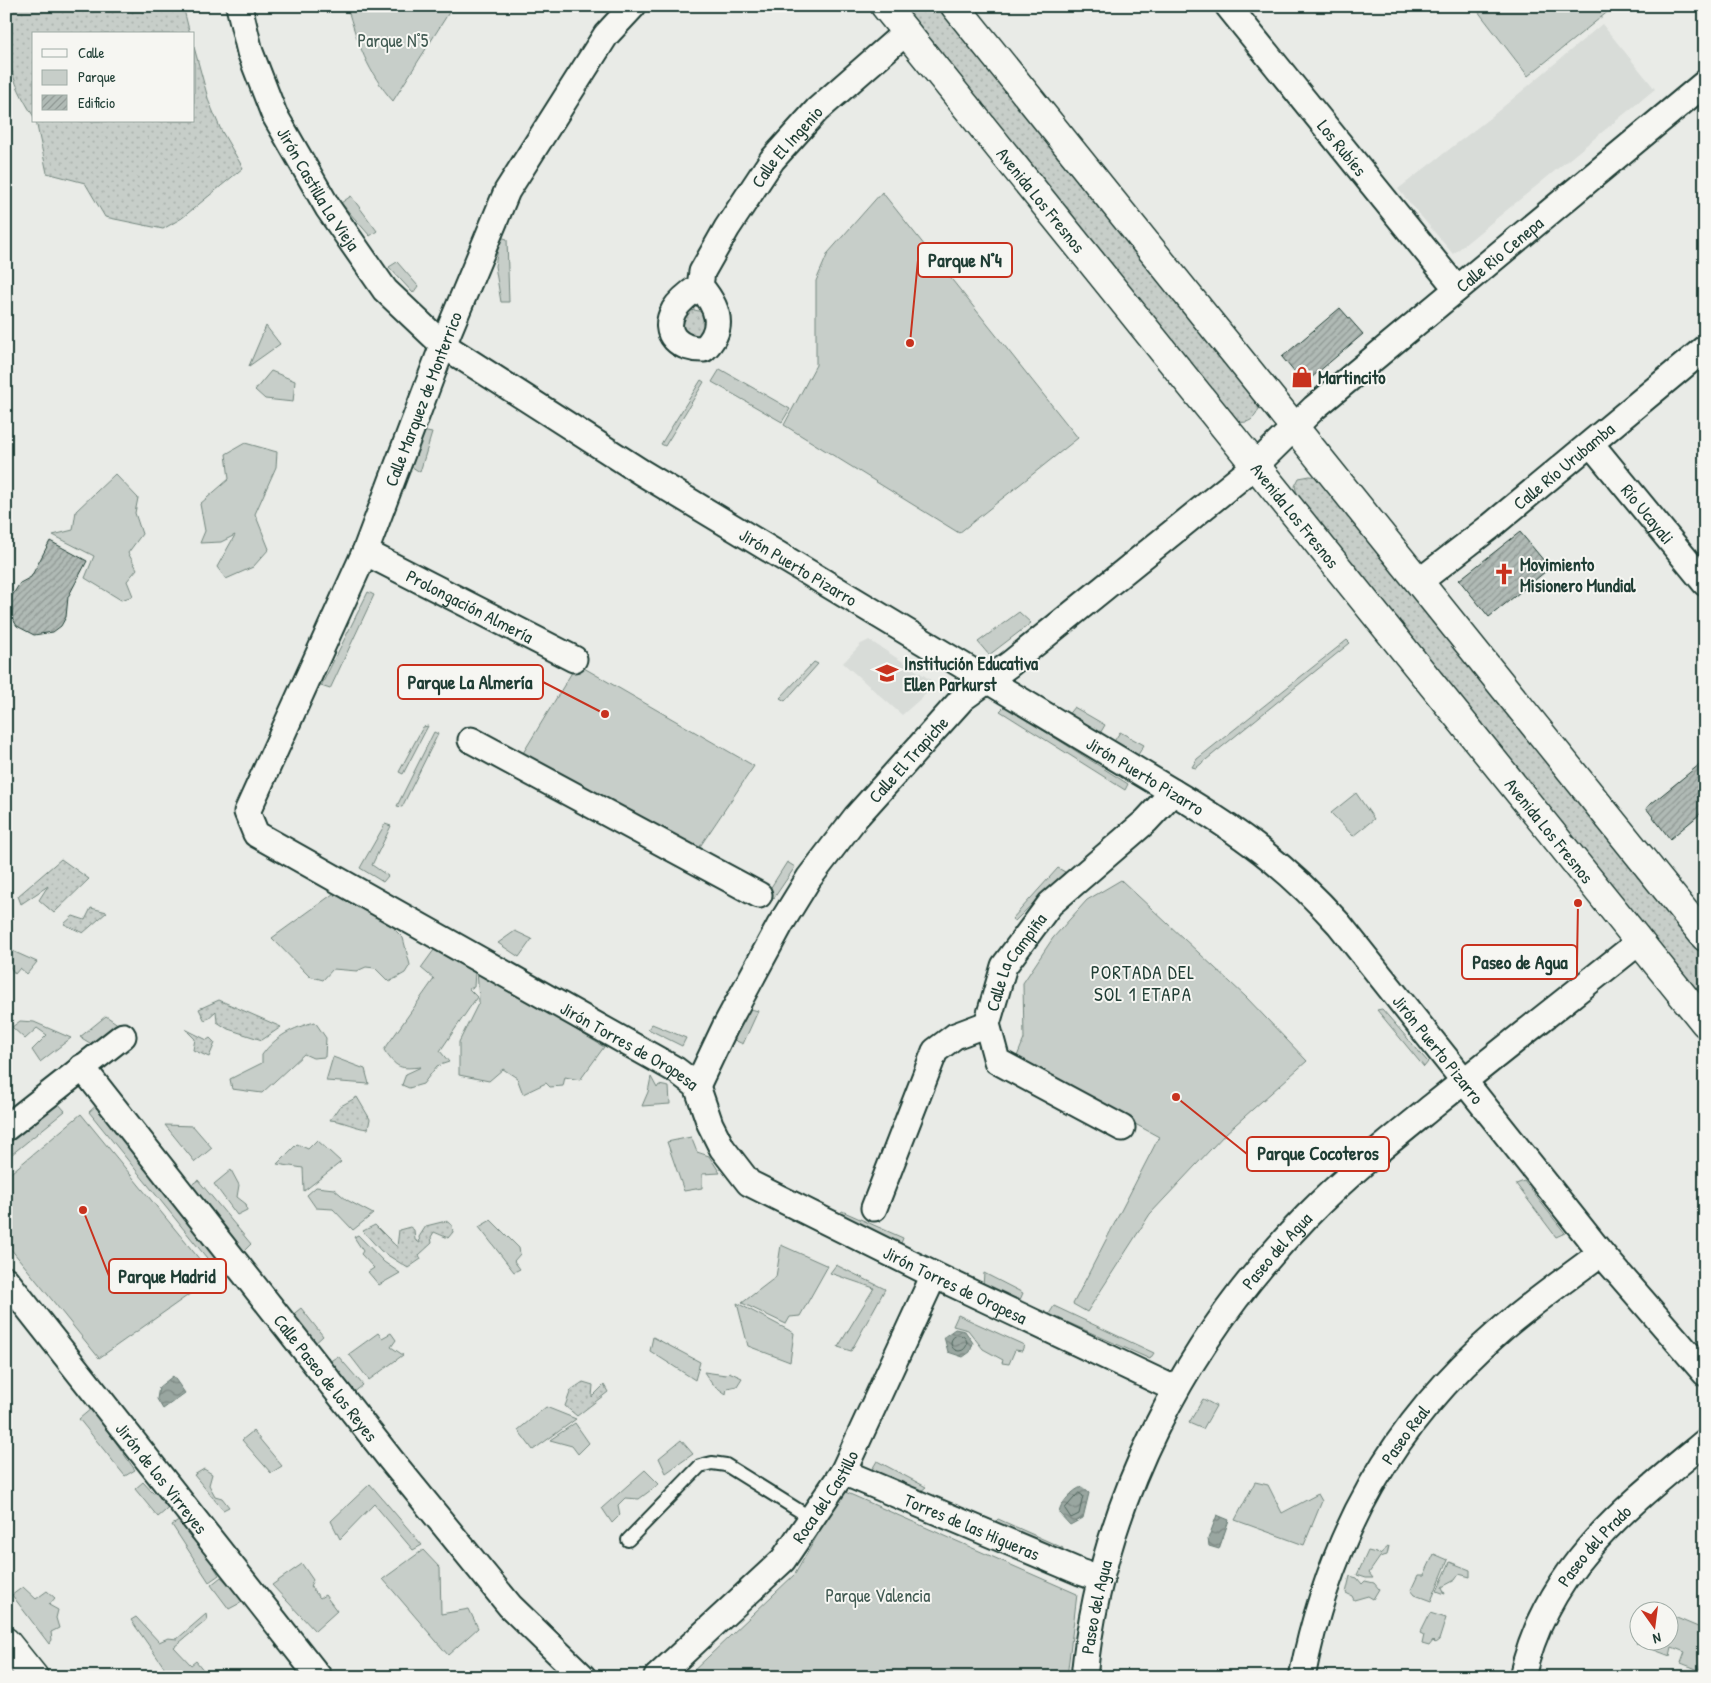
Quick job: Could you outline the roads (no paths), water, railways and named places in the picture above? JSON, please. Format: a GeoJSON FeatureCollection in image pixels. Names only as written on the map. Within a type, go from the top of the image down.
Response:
{"type":"FeatureCollection","features":[{"type":"Feature","properties":{"kind":"main road","name":"Avenida Los Fresnos"},"geometry":{"type":"LineString","coordinates":[[885,6],[1705,1023]]}},
{"type":"Feature","properties":{"kind":"main road"},"geometry":{"type":"LineString","coordinates":[[955,6],[1705,937]]}},
{"type":"Feature","properties":{"kind":"main road"},"geometry":{"type":"LineString","coordinates":[[6,1642],[34,1677]]}},
{"type":"Feature","properties":{"kind":"street","name":"Jirón Castilla La Vieja"},"geometry":{"type":"LineString","coordinates":[[239,6],[250,52],[274,114],[328,208],[385,290],[443,345]]}},
{"type":"Feature","properties":{"kind":"street","name":"Calle Marquez de Monterrico"},"geometry":{"type":"LineString","coordinates":[[247,812],[366,552],[443,345],[507,191],[606,35],[633,6]]}},
{"type":"Feature","properties":{"kind":"street","name":"Los Rubíes"},"geometry":{"type":"LineString","coordinates":[[1228,6],[1457,288]]}},
{"type":"Feature","properties":{"kind":"street","name":"Calle El Ingenio"},"geometry":{"type":"LineString","coordinates":[[700,286],[702,272],[727,228],[772,160],[816,110],[906,32]]}},
{"type":"Feature","properties":{"kind":"street","name":"Calle Rio Cenepa"},"geometry":{"type":"LineString","coordinates":[[1294,426],[1457,288],[1705,84]]}},
{"type":"Feature","properties":{"kind":"street","name":"Jirón Puerto Pizarro"},"geometry":{"type":"LineString","coordinates":[[443,345],[592,442],[988,680],[1014,698],[1174,792],[1247,838],[1301,884],[1339,924],[1601,1253],[1705,1373]]}},
{"type":"Feature","properties":{"kind":"street","name":"Calle Río Urubamba"},"geometry":{"type":"LineString","coordinates":[[1420,581],[1491,526],[1705,348]]}},
{"type":"Feature","properties":{"kind":"street","name":"Calle El Trapiche"},"geometry":{"type":"LineString","coordinates":[[697,1086],[725,1027],[780,925],[809,878],[856,817],[963,698],[1256,465],[1294,426]]}},
{"type":"Feature","properties":{"kind":"street","name":"Río Ucayali"},"geometry":{"type":"LineString","coordinates":[[1591,444],[1705,583]]}},
{"type":"Feature","properties":{"kind":"street","name":"Prolongación Almería"},"geometry":{"type":"LineString","coordinates":[[366,552],[574,659]]}},
{"type":"Feature","properties":{"kind":"street"},"geometry":{"type":"LineString","coordinates":[[471,740],[759,895]]}},
{"type":"Feature","properties":{"kind":"street","name":"Calle La Campiña"},"geometry":{"type":"LineString","coordinates":[[874,1208],[935,1051],[955,1036],[987,1024],[1004,966],[1050,904],[1146,821],[1174,792]]}},
{"type":"Feature","properties":{"kind":"street","name":"Jirón Torres de Oropesa"},"geometry":{"type":"LineString","coordinates":[[247,812],[256,834],[650,1054],[697,1086],[722,1148],[749,1183],[934,1275],[1175,1389]]}},
{"type":"Feature","properties":{"kind":"street","name":"Paseo del Agua"},"geometry":{"type":"LineString","coordinates":[[1084,1677],[1101,1579],[1132,1482],[1175,1389],[1234,1299],[1307,1216],[1351,1174],[1464,1081],[1639,942]]}},
{"type":"Feature","properties":{"kind":"street"},"geometry":{"type":"LineString","coordinates":[[987,1024],[996,1061],[1122,1128]]}},
{"type":"Feature","properties":{"kind":"street"},"geometry":{"type":"LineString","coordinates":[[6,1128],[123,1036]]}},
{"type":"Feature","properties":{"kind":"street","name":"Calle Paseo de los Reyes"},"geometry":{"type":"LineString","coordinates":[[82,1067],[391,1460],[510,1606],[583,1677]]}},
{"type":"Feature","properties":{"kind":"street","name":"Paseo Real"},"geometry":{"type":"LineString","coordinates":[[1302,1677],[1322,1594],[1351,1520],[1376,1474],[1433,1399],[1466,1363],[1502,1329],[1601,1253]]}},
{"type":"Feature","properties":{"kind":"street","name":"Roca del Castillo"},"geometry":{"type":"LineString","coordinates":[[657,1677],[783,1560],[843,1472],[934,1275]]}},
{"type":"Feature","properties":{"kind":"street","name":"Jirón de los Virreyes"},"geometry":{"type":"LineString","coordinates":[[6,1280],[319,1677]]}},
{"type":"Feature","properties":{"kind":"street","name":"Paseo del Prado"},"geometry":{"type":"LineString","coordinates":[[1522,1677],[1537,1630],[1553,1597],[1572,1566],[1621,1512],[1705,1442]]}},
{"type":"Feature","properties":{"kind":"street","name":"Torres de las Higueras"},"geometry":{"type":"LineString","coordinates":[[843,1472],[1080,1572],[1101,1579]]}},
{"type":"Feature","properties":{"kind":"lane"},"geometry":{"type":"LineString","coordinates":[[628,1540],[700,1466],[712,1462],[726,1465],[811,1518]]}},
{"type":"Feature","properties":{"kind":"water"},"geometry":{"type":"Polygon","coordinates":[[[955,1329],[965,1331],[973,1343],[970,1352],[963,1357],[948,1352],[944,1337],[955,1329]]]}},
{"type":"Feature","properties":{"kind":"water"},"geometry":{"type":"Polygon","coordinates":[[[173,1376],[185,1393],[163,1409],[157,1399],[159,1387],[173,1376]]]}},
{"type":"Feature","properties":{"kind":"water"},"geometry":{"type":"Polygon","coordinates":[[[1082,1487],[1089,1493],[1083,1518],[1070,1525],[1059,1513],[1060,1509],[1064,1501],[1071,1494],[1082,1487]]]}},
{"type":"Feature","properties":{"kind":"water"},"geometry":{"type":"Polygon","coordinates":[[[1217,1515],[1229,1520],[1219,1549],[1209,1546],[1208,1539],[1217,1515]]]}},
{"type":"Feature","properties":{"kind":"place","name":"Parque N°4"},"geometry":{"type":"Point","coordinates":[910,343]}},
{"type":"Feature","properties":{"kind":"place","name":"Martincito"},"geometry":{"type":"Point","coordinates":[1302,377]}},
{"type":"Feature","properties":{"kind":"place","name":"Movimiento Misionero Mundial"},"geometry":{"type":"Point","coordinates":[1504,574]}},
{"type":"Feature","properties":{"kind":"place","name":"Institución Educativa Ellen Parkurst"},"geometry":{"type":"Point","coordinates":[887,673]}},
{"type":"Feature","properties":{"kind":"place","name":"Parque La Almería"},"geometry":{"type":"Point","coordinates":[605,714]}},
{"type":"Feature","properties":{"kind":"place","name":"Paseo de Agua"},"geometry":{"type":"Point","coordinates":[1578,903]}},
{"type":"Feature","properties":{"kind":"place","name":"Parque Cocoteros"},"geometry":{"type":"Point","coordinates":[1176,1097]}},
{"type":"Feature","properties":{"kind":"place","name":"Parque Madrid"},"geometry":{"type":"Point","coordinates":[83,1210]}},
{"type":"Feature","properties":{"kind":"district","name":"PORTADA DEL SOL 1 ETAPA"},"geometry":{"type":"Point","coordinates":[1143,983]}},
{"type":"Feature","properties":{"kind":"park label","name":"Parque N°5"},"geometry":{"type":"Point","coordinates":[393,40]}},
{"type":"Feature","properties":{"kind":"park label","name":"Parque Valencia"},"geometry":{"type":"Point","coordinates":[878,1595]}}]}
